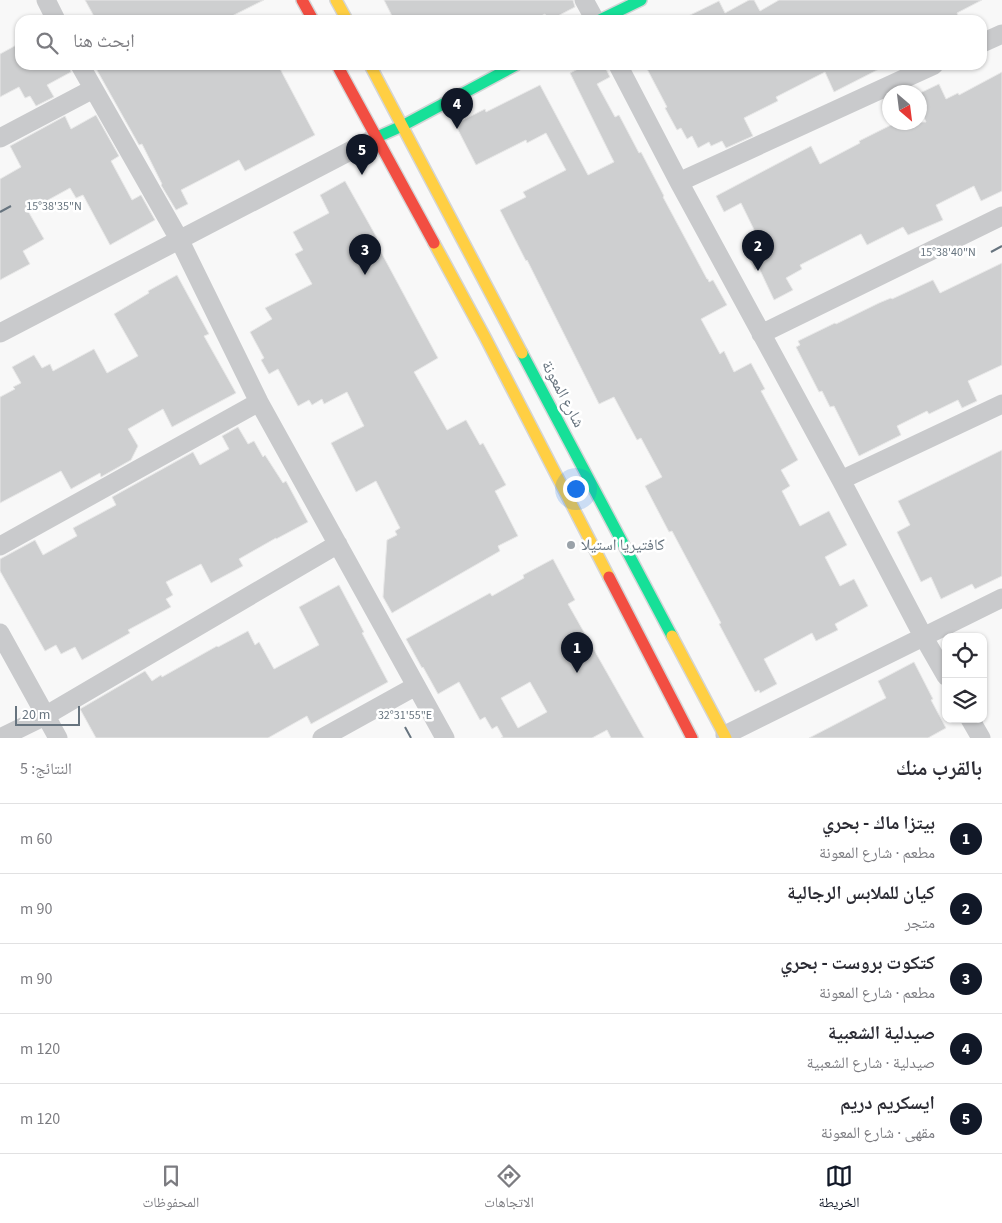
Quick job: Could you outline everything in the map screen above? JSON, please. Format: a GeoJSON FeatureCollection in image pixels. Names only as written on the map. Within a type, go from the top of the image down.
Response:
{"type":"FeatureCollection","features":[{"type":"Feature","properties":{"kind":"main road"},"geometry":{"type":"LineString","coordinates":[[302,0],[310,15]]}},
{"type":"Feature","properties":{"kind":"main road"},"geometry":{"type":"LineString","coordinates":[[336,0],[344,15]]}},
{"type":"Feature","properties":{"kind":"main road"},"geometry":{"type":"LineString","coordinates":[[610,15],[641,0]]}},
{"type":"Feature","properties":{"kind":"main road"},"geometry":{"type":"LineString","coordinates":[[340,70],[485,338],[690,737]]}},
{"type":"Feature","properties":{"kind":"main road","name":"شارع المعونة"},"geometry":{"type":"LineString","coordinates":[[373,70],[726,737]]}},
{"type":"Feature","properties":{"kind":"main road"},"geometry":{"type":"LineString","coordinates":[[375,138],[402,126],[507,70]]}},
{"type":"Feature","properties":{"kind":"street"},"geometry":{"type":"LineString","coordinates":[[46,0],[54,15]]}},
{"type":"Feature","properties":{"kind":"street"},"geometry":{"type":"LineString","coordinates":[[584,0],[592,15]]}},
{"type":"Feature","properties":{"kind":"street"},"geometry":{"type":"LineString","coordinates":[[987,41],[1002,34]]}},
{"type":"Feature","properties":{"kind":"street"},"geometry":{"type":"LineString","coordinates":[[83,70],[179,239],[259,402],[444,738]]}},
{"type":"Feature","properties":{"kind":"street"},"geometry":{"type":"LineString","coordinates":[[621,70],[942,669]]}},
{"type":"Feature","properties":{"kind":"street"},"geometry":{"type":"LineString","coordinates":[[679,182],[923,70]]}},
{"type":"Feature","properties":{"kind":"street"},"geometry":{"type":"LineString","coordinates":[[0,138],[93,89]]}},
{"type":"Feature","properties":{"kind":"street"},"geometry":{"type":"LineString","coordinates":[[0,333],[375,138]]}},
{"type":"Feature","properties":{"kind":"street"},"geometry":{"type":"LineString","coordinates":[[761,334],[1002,216]]}},
{"type":"Feature","properties":{"kind":"street"},"geometry":{"type":"LineString","coordinates":[[0,546],[259,402]]}},
{"type":"Feature","properties":{"kind":"street"},"geometry":{"type":"LineString","coordinates":[[841,480],[1002,404]]}},
{"type":"Feature","properties":{"kind":"street"},"geometry":{"type":"LineString","coordinates":[[0,738],[45,716],[338,544]]}},
{"type":"Feature","properties":{"kind":"street"},"geometry":{"type":"LineString","coordinates":[[726,737],[923,636],[1002,598]]}},
{"type":"Feature","properties":{"kind":"street"},"geometry":{"type":"LineString","coordinates":[[0,633],[58,738]]}},
{"type":"Feature","properties":{"kind":"street"},"geometry":{"type":"LineString","coordinates":[[322,738],[416,686]]}},
{"type":"Feature","properties":{"kind":"street"},"geometry":{"type":"LineString","coordinates":[[972,723],[981,738]]}},
{"type":"Feature","properties":{"kind":"building"},"geometry":{"type":"Polygon","coordinates":[[[85,0],[264,0],[234,15],[93,15],[85,0]]]}},
{"type":"Feature","properties":{"kind":"building"},"geometry":{"type":"Polygon","coordinates":[[[384,0],[573,0],[575,7],[560,15],[392,15],[384,0]]]}},
{"type":"Feature","properties":{"kind":"building"},"geometry":{"type":"Polygon","coordinates":[[[749,0],[754,0],[760,11],[779,0],[982,0],[957,13],[958,15],[690,15],[719,1],[725,13],[749,0]]]}},
{"type":"Feature","properties":{"kind":"building"},"geometry":{"type":"Polygon","coordinates":[[[15,46],[15,70],[70,70],[71,72],[47,85],[54,97],[36,106],[30,96],[25,98],[19,87],[0,97],[0,54],[15,46]]]}},
{"type":"Feature","properties":{"kind":"building"},"geometry":{"type":"Polygon","coordinates":[[[97,70],[281,70],[315,135],[245,171],[239,160],[181,190],[188,204],[176,210],[161,185],[142,144],[139,145],[97,70]]]}},
{"type":"Feature","properties":{"kind":"building"},"geometry":{"type":"Polygon","coordinates":[[[576,70],[606,70],[610,77],[597,84],[615,117],[619,115],[639,153],[641,152],[707,279],[709,282],[713,280],[727,305],[701,319],[720,354],[724,351],[734,372],[751,363],[765,389],[761,391],[798,460],[781,470],[790,486],[782,491],[800,526],[829,511],[847,545],[825,557],[840,586],[854,579],[868,606],[835,624],[838,630],[816,641],[812,633],[764,659],[777,684],[760,693],[759,690],[755,692],[672,531],[669,532],[645,486],[662,477],[641,438],[637,440],[614,397],[599,404],[500,210],[526,197],[523,192],[566,170],[546,133],[527,143],[526,140],[476,165],[455,124],[485,109],[486,112],[540,85],[588,175],[614,162],[570,73],[576,70]]]}},
{"type":"Feature","properties":{"kind":"building"},"geometry":{"type":"Polygon","coordinates":[[[648,70],[877,70],[834,92],[825,72],[776,97],[778,101],[744,118],[753,136],[726,148],[722,141],[711,146],[709,142],[698,148],[692,136],[687,139],[681,128],[677,130],[665,108],[667,107],[648,70]]]}},
{"type":"Feature","properties":{"kind":"building"},"geometry":{"type":"Polygon","coordinates":[[[1002,72],[1002,191],[981,201],[974,186],[936,205],[943,220],[908,235],[903,227],[867,245],[861,234],[800,265],[802,269],[786,278],[793,290],[774,300],[759,268],[755,270],[747,256],[763,248],[741,203],[724,212],[716,196],[811,146],[820,164],[882,130],[927,130],[927,90],[939,84],[946,99],[958,93],[959,95],[1002,72]]]}},
{"type":"Feature","properties":{"kind":"building"},"geometry":{"type":"Polygon","coordinates":[[[96,115],[119,156],[111,161],[132,200],[141,195],[155,220],[110,245],[83,195],[76,198],[70,188],[28,211],[44,239],[23,251],[30,264],[0,280],[0,179],[21,167],[10,146],[65,116],[71,129],[96,115]]]}},
{"type":"Feature","properties":{"kind":"building"},"geometry":{"type":"Polygon","coordinates":[[[345,181],[377,238],[374,239],[438,358],[414,372],[447,430],[466,420],[480,445],[483,443],[506,485],[495,491],[518,536],[498,546],[500,551],[392,613],[383,597],[387,540],[397,535],[395,531],[400,528],[376,481],[356,492],[331,443],[364,426],[347,392],[324,404],[322,399],[312,405],[309,400],[298,406],[278,369],[269,374],[261,360],[264,358],[250,332],[272,319],[265,308],[312,284],[295,254],[303,250],[293,232],[329,213],[320,195],[345,181]]]}},
{"type":"Feature","properties":{"kind":"building"},"geometry":{"type":"Polygon","coordinates":[[[1002,263],[1002,365],[968,381],[977,401],[962,408],[958,400],[929,414],[927,411],[897,426],[901,435],[859,456],[834,406],[830,407],[822,391],[819,392],[796,347],[800,345],[798,341],[933,280],[940,293],[1002,263]]]}},
{"type":"Feature","properties":{"kind":"building"},"geometry":{"type":"Polygon","coordinates":[[[177,275],[209,334],[204,336],[236,393],[172,427],[163,409],[128,429],[138,446],[131,460],[101,477],[100,473],[71,489],[61,471],[0,503],[0,397],[15,389],[13,387],[21,383],[12,367],[34,355],[42,368],[50,364],[53,371],[94,349],[107,373],[138,356],[114,314],[149,293],[148,291],[177,275]]]}},
{"type":"Feature","properties":{"kind":"building"},"geometry":{"type":"Polygon","coordinates":[[[238,427],[248,444],[254,441],[263,457],[265,455],[283,483],[286,481],[308,522],[239,559],[243,566],[211,583],[201,564],[166,582],[173,595],[166,599],[171,607],[128,630],[130,633],[82,660],[75,647],[61,654],[56,645],[45,651],[0,571],[0,559],[35,540],[43,555],[77,536],[73,528],[116,505],[112,497],[193,452],[200,465],[229,449],[222,436],[238,427]]]}},
{"type":"Feature","properties":{"kind":"building"},"geometry":{"type":"Polygon","coordinates":[[[1002,450],[1002,576],[975,589],[972,584],[941,599],[931,577],[921,582],[897,532],[910,525],[898,501],[1002,450]]]}},
{"type":"Feature","properties":{"kind":"building"},"geometry":{"type":"Polygon","coordinates":[[[553,559],[575,600],[568,604],[644,738],[611,738],[607,730],[592,738],[501,738],[503,737],[497,726],[492,729],[485,717],[480,720],[459,682],[438,694],[406,639],[490,593],[492,596],[524,578],[523,575],[553,559]],[[530,682],[501,698],[518,728],[547,712],[530,682]]]}},
{"type":"Feature","properties":{"kind":"building"},"geometry":{"type":"Polygon","coordinates":[[[339,585],[388,682],[311,724],[307,716],[268,738],[96,738],[80,709],[145,671],[152,681],[248,631],[255,645],[259,642],[274,669],[319,645],[299,607],[339,585]]]}},
{"type":"Feature","properties":{"kind":"building"},"geometry":{"type":"Polygon","coordinates":[[[914,662],[946,728],[928,738],[809,738],[886,698],[878,681],[914,662]]]}},
{"type":"Feature","properties":{"kind":"traffic: fast"},"geometry":{"type":"LineString","coordinates":[[610,15],[641,0]]}},
{"type":"Feature","properties":{"kind":"traffic: fast"},"geometry":{"type":"LineString","coordinates":[[375,138],[402,126],[507,70]]}},
{"type":"Feature","properties":{"kind":"traffic: fast"},"geometry":{"type":"LineString","coordinates":[[522,353],[672,636]]}},
{"type":"Feature","properties":{"kind":"traffic: slow"},"geometry":{"type":"LineString","coordinates":[[336,0],[344,15]]}},
{"type":"Feature","properties":{"kind":"traffic: slow"},"geometry":{"type":"LineString","coordinates":[[373,70],[522,353]]}},
{"type":"Feature","properties":{"kind":"traffic: slow"},"geometry":{"type":"LineString","coordinates":[[434,243],[485,337],[609,577]]}},
{"type":"Feature","properties":{"kind":"traffic: slow"},"geometry":{"type":"LineString","coordinates":[[672,636],[726,738]]}},
{"type":"Feature","properties":{"kind":"traffic: jam"},"geometry":{"type":"LineString","coordinates":[[302,0],[310,15]]}},
{"type":"Feature","properties":{"kind":"traffic: jam"},"geometry":{"type":"LineString","coordinates":[[340,70],[434,243]]}},
{"type":"Feature","properties":{"kind":"traffic: jam"},"geometry":{"type":"LineString","coordinates":[[609,577],[692,738]]}},
{"type":"Feature","properties":{"kind":"place","name":"صيدلية الشعبية"},"geometry":{"type":"Point","coordinates":[457,129]}},
{"type":"Feature","properties":{"kind":"place","name":"ايسكريم دريم"},"geometry":{"type":"Point","coordinates":[362,175]}},
{"type":"Feature","properties":{"kind":"place","name":"كيان للملابس الرجالية"},"geometry":{"type":"Point","coordinates":[758,271]}},
{"type":"Feature","properties":{"kind":"place","name":"كتكوت بروست - بحري"},"geometry":{"type":"Point","coordinates":[365,275]}},
{"type":"Feature","properties":{"kind":"place","name":"كافتيريا استيلا"},"geometry":{"type":"Point","coordinates":[571,545]}},
{"type":"Feature","properties":{"kind":"place","name":"بيتزا ماك - بحري"},"geometry":{"type":"Point","coordinates":[577,673]}}]}
